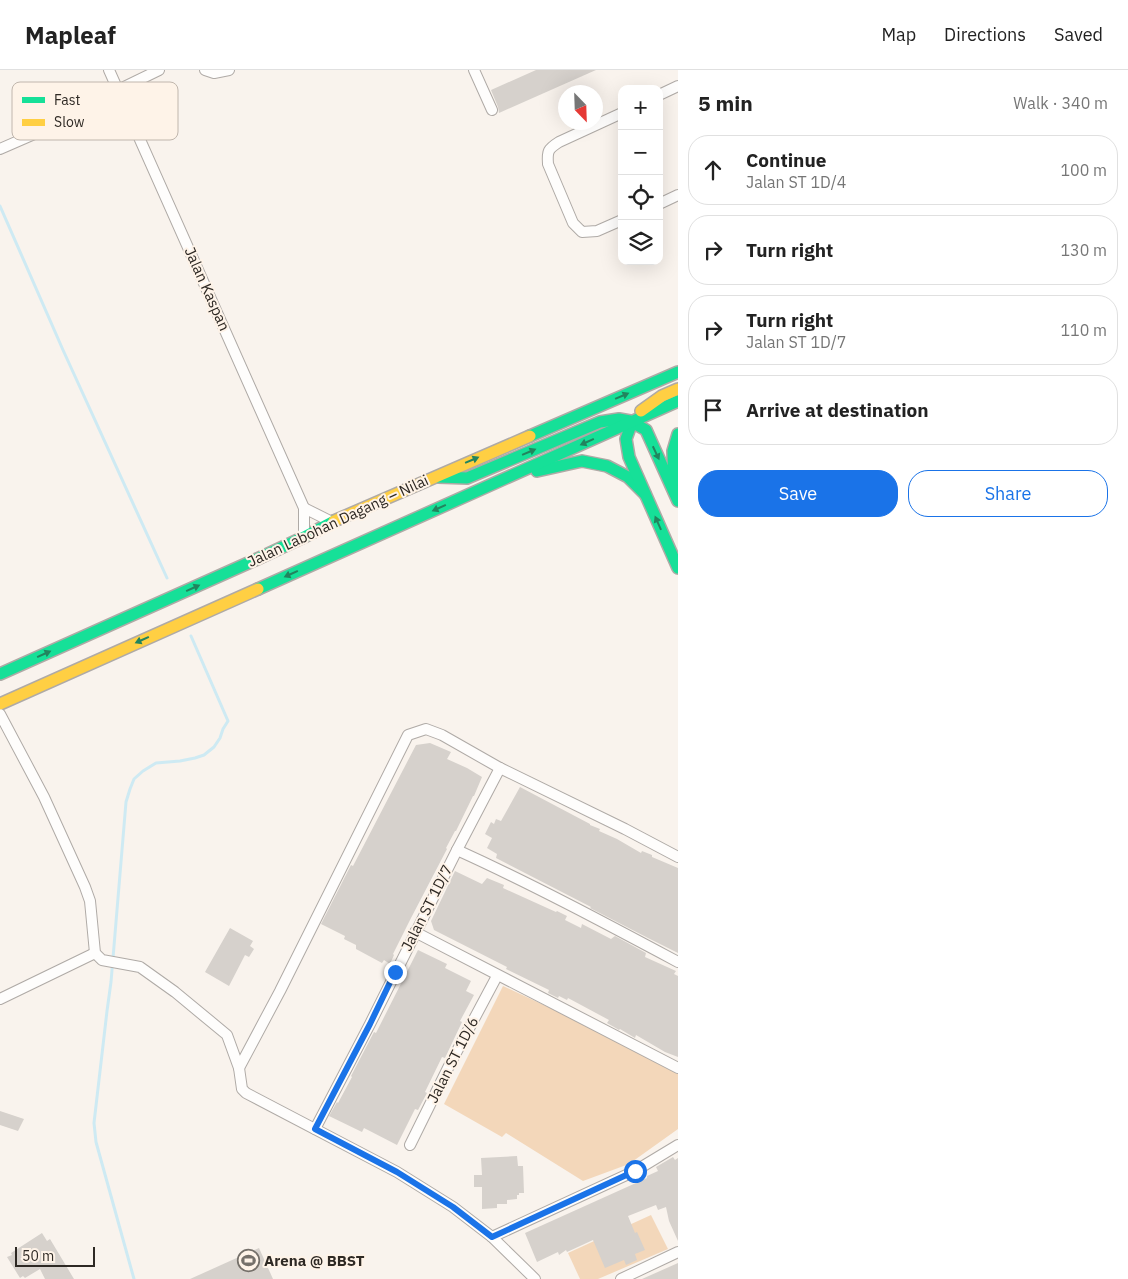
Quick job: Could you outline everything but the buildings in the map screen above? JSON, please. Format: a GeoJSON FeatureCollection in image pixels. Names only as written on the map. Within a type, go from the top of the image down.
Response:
{"type":"FeatureCollection","features":[{"type":"Feature","properties":{"kind":"main road","name":"Jalan Labohan Dagang ‒ Nilai"},"geometry":{"type":"LineString","coordinates":[[0,674],[433,477],[678,372]]}},
{"type":"Feature","properties":{"kind":"main road"},"geometry":{"type":"LineString","coordinates":[[678,389],[662,396],[640,412],[625,434],[625,443],[629,457],[678,568]]}},
{"type":"Feature","properties":{"kind":"main road","name":"Jalan Labohan Dagang ‒ Nilai"},"geometry":{"type":"LineString","coordinates":[[0,704],[678,402]]}},
{"type":"Feature","properties":{"kind":"main road"},"geometry":{"type":"LineString","coordinates":[[433,477],[467,478],[600,422],[619,419],[632,422],[646,430],[676,496]]}},
{"type":"Feature","properties":{"kind":"main road"},"geometry":{"type":"LineString","coordinates":[[676,496],[673,451],[678,434]]}},
{"type":"Feature","properties":{"kind":"main road"},"geometry":{"type":"LineString","coordinates":[[473,493],[532,472],[582,461],[607,466],[628,477],[645,494]]}},
{"type":"Feature","properties":{"kind":"street","name":"Jalan Kaspan"},"geometry":{"type":"LineString","coordinates":[[109,70],[114,82]]}},
{"type":"Feature","properties":{"kind":"street"},"geometry":{"type":"LineString","coordinates":[[134,82],[159,70]]}},
{"type":"Feature","properties":{"kind":"street"},"geometry":{"type":"LineString","coordinates":[[205,70],[214,73],[229,70]]}},
{"type":"Feature","properties":{"kind":"street"},"geometry":{"type":"LineString","coordinates":[[475,70],[492,110]]}},
{"type":"Feature","properties":{"kind":"street"},"geometry":{"type":"LineString","coordinates":[[663,93],[678,86]]}},
{"type":"Feature","properties":{"kind":"street"},"geometry":{"type":"LineString","coordinates":[[618,115],[559,142],[550,148],[547,155],[548,164],[573,223],[582,232],[597,231],[618,222]]}},
{"type":"Feature","properties":{"kind":"street"},"geometry":{"type":"LineString","coordinates":[[0,149],[21,140]]}},
{"type":"Feature","properties":{"kind":"street","name":"Jalan Kaspan"},"geometry":{"type":"LineString","coordinates":[[141,140],[304,508]]}},
{"type":"Feature","properties":{"kind":"street"},"geometry":{"type":"LineString","coordinates":[[663,202],[678,195]]}},
{"type":"Feature","properties":{"kind":"street"},"geometry":{"type":"LineString","coordinates":[[304,537],[304,508],[332,522]]}},
{"type":"Feature","properties":{"kind":"street"},"geometry":{"type":"LineString","coordinates":[[0,714],[44,798],[85,887],[90,902],[95,953],[102,960],[140,967],[175,992],[227,1035],[239,1068],[242,1088],[246,1093],[397,1172],[453,1207],[492,1237],[535,1279]]}},
{"type":"Feature","properties":{"kind":"street"},"geometry":{"type":"LineString","coordinates":[[239,1068],[296,960],[408,735],[426,729],[442,735],[500,768],[678,857]]}},
{"type":"Feature","properties":{"kind":"street","name":"Jalan ST 1D/7"},"geometry":{"type":"LineString","coordinates":[[315,1129],[370,1024],[456,850],[500,768]]}},
{"type":"Feature","properties":{"kind":"street"},"geometry":{"type":"LineString","coordinates":[[456,850],[499,869],[678,962]]}},
{"type":"Feature","properties":{"kind":"street"},"geometry":{"type":"LineString","coordinates":[[416,932],[497,976],[678,1068]]}},
{"type":"Feature","properties":{"kind":"street"},"geometry":{"type":"LineString","coordinates":[[0,998],[95,953]]}},
{"type":"Feature","properties":{"kind":"street","name":"Jalan ST 1D/6"},"geometry":{"type":"LineString","coordinates":[[410,1145],[497,976]]}},
{"type":"Feature","properties":{"kind":"street"},"geometry":{"type":"LineString","coordinates":[[492,1237],[635,1171],[678,1145]]}},
{"type":"Feature","properties":{"kind":"street"},"geometry":{"type":"LineString","coordinates":[[621,1279],[678,1252]]}},
{"type":"Feature","properties":{"kind":"shaded area"},"geometry":{"type":"Polygon","coordinates":[[[503,986],[565,1015],[678,1074],[678,1129],[629,1164],[583,1181],[506,1133],[502,1137],[444,1104],[503,986]]]}},
{"type":"Feature","properties":{"kind":"shaded area"},"geometry":{"type":"Polygon","coordinates":[[[651,1215],[668,1249],[598,1279],[580,1279],[568,1253],[651,1215]]]}},
{"type":"Feature","properties":{"kind":"waterway"},"geometry":{"type":"LineString","coordinates":[[0,206],[63,350],[167,578]]}},
{"type":"Feature","properties":{"kind":"waterway"},"geometry":{"type":"LineString","coordinates":[[134,1279],[96,1142],[94,1123],[111,982],[126,802],[130,789],[134,779],[156,763],[180,761],[204,755],[214,747],[228,721],[191,636]]}},
{"type":"Feature","properties":{"kind":"traffic: fast"},"geometry":{"type":"LineString","coordinates":[[530,436],[678,372]]}},
{"type":"Feature","properties":{"kind":"traffic: fast"},"geometry":{"type":"LineString","coordinates":[[258,589],[678,401]]}},
{"type":"Feature","properties":{"kind":"traffic: fast"},"geometry":{"type":"LineString","coordinates":[[438,477],[467,478],[600,422],[619,419],[630,421]]}},
{"type":"Feature","properties":{"kind":"traffic: fast"},"geometry":{"type":"LineString","coordinates":[[678,501],[646,430],[632,422],[626,439],[629,457],[678,568]]}},
{"type":"Feature","properties":{"kind":"traffic: fast"},"geometry":{"type":"LineString","coordinates":[[674,491],[673,451],[678,434]]}},
{"type":"Feature","properties":{"kind":"traffic: fast"},"geometry":{"type":"LineString","coordinates":[[537,471],[582,461],[607,466],[628,477],[645,494]]}},
{"type":"Feature","properties":{"kind":"traffic: fast"},"geometry":{"type":"LineString","coordinates":[[0,674],[255,560],[334,521]]}},
{"type":"Feature","properties":{"kind":"traffic: slow"},"geometry":{"type":"LineString","coordinates":[[641,411],[662,396],[678,389]]}},
{"type":"Feature","properties":{"kind":"traffic: slow"},"geometry":{"type":"LineString","coordinates":[[334,521],[530,436]]}},
{"type":"Feature","properties":{"kind":"traffic: slow"},"geometry":{"type":"LineString","coordinates":[[0,704],[258,589]]}},
{"type":"Feature","properties":{"kind":"place","name":"Arena @ BBST"},"geometry":{"type":"Point","coordinates":[248,1261]}},
{"type":"Feature","properties":{"kind":"route"},"geometry":{"type":"LineString","coordinates":[[395,972],[315,1129],[397,1172],[453,1207],[492,1237],[635,1171]]}}]}
